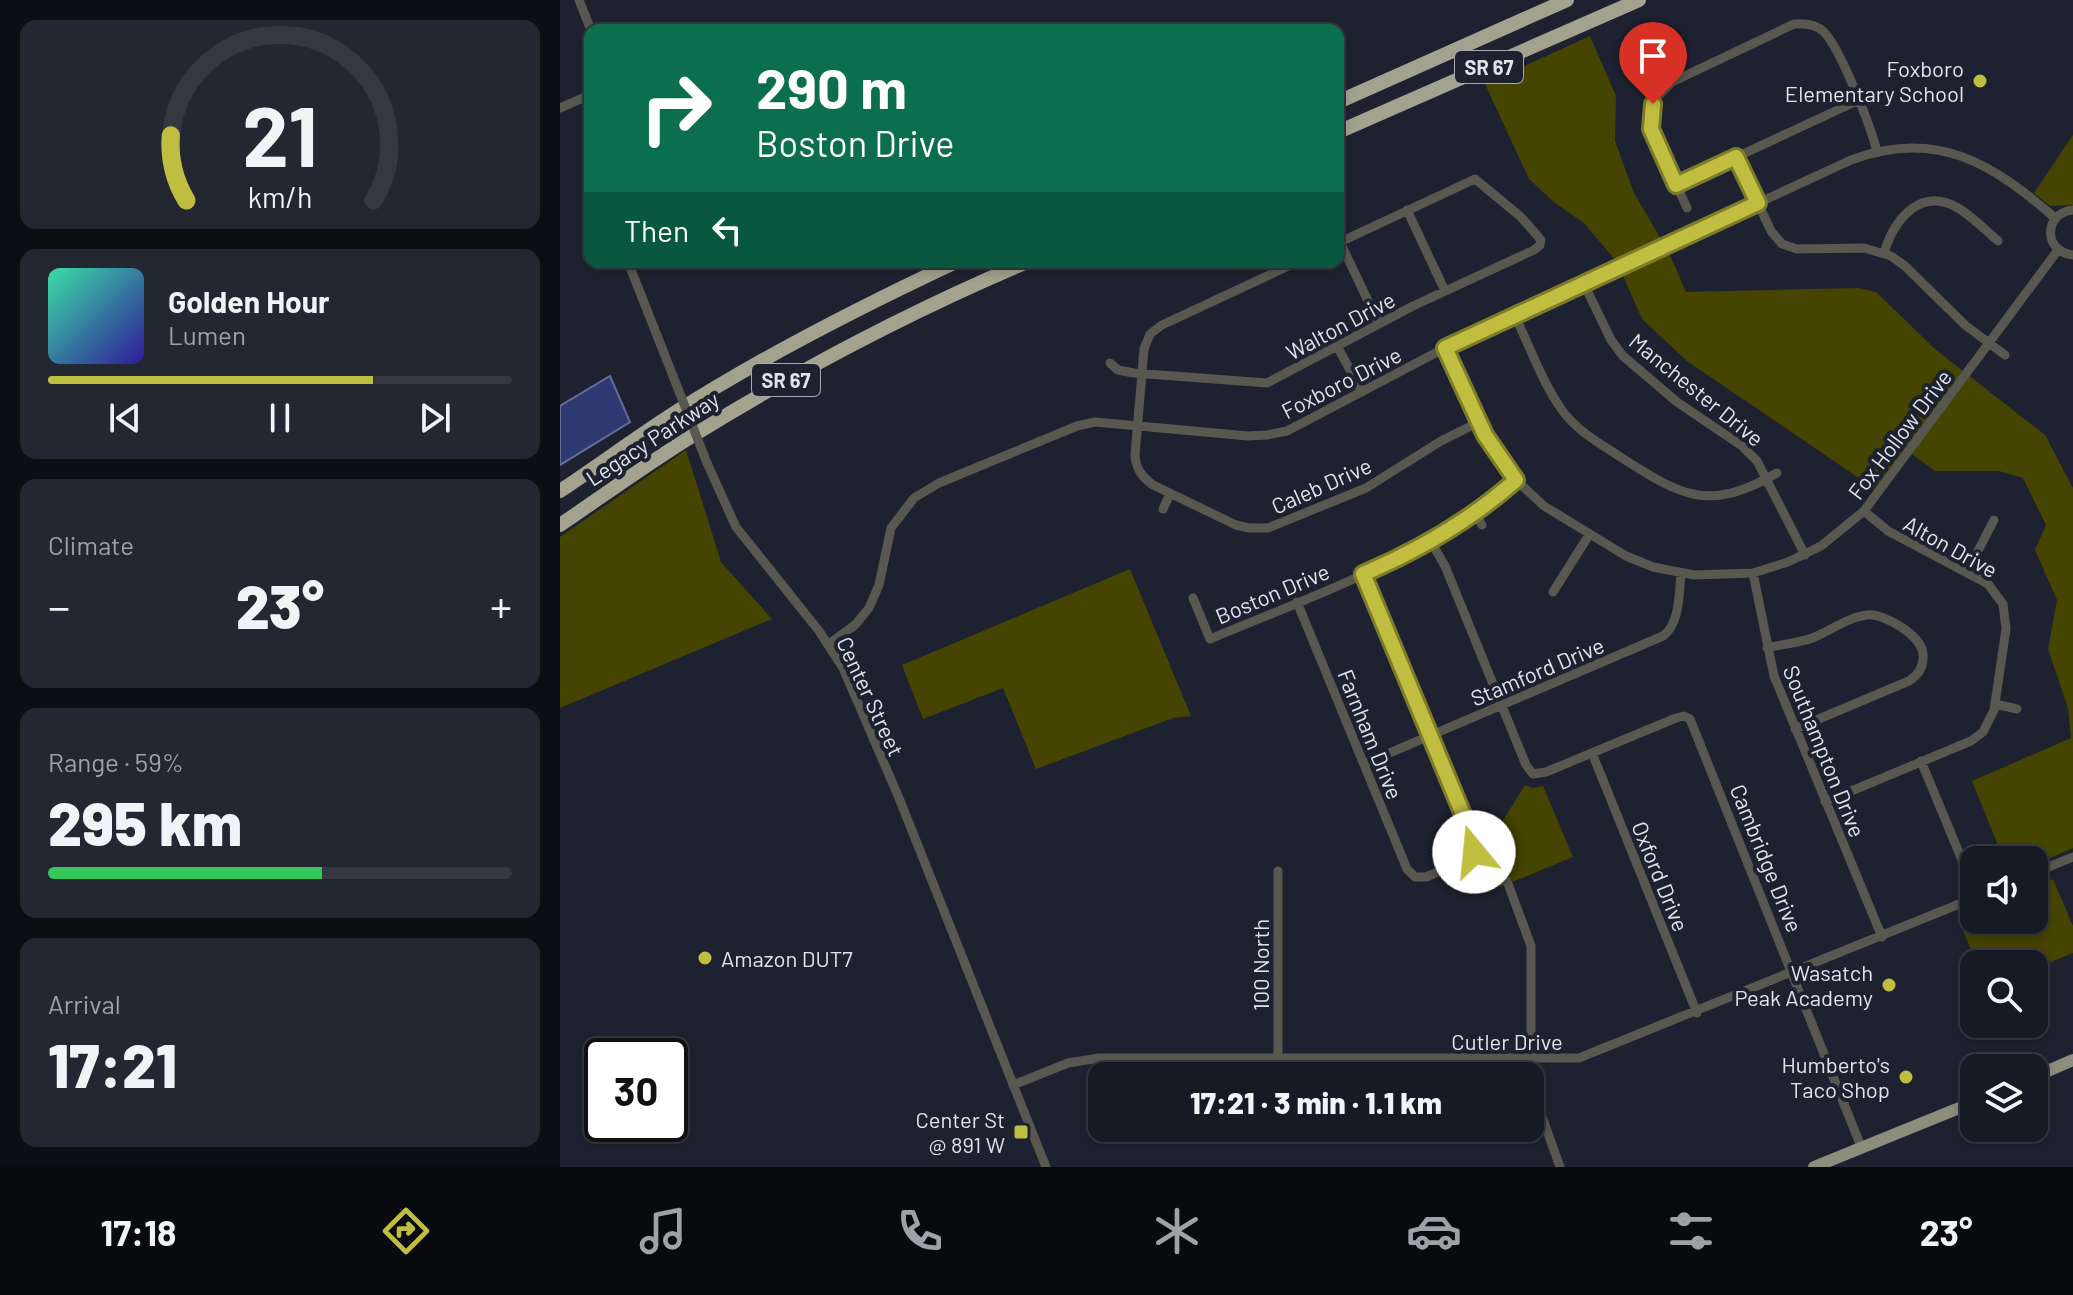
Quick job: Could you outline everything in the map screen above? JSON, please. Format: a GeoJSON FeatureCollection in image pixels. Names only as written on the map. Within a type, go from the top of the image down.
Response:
{"type":"FeatureCollection","features":[{"type":"Feature","properties":{"kind":"highway","name":"SR 67"},"geometry":{"type":"LineString","coordinates":[[1344,99],[1567,0]]}},
{"type":"Feature","properties":{"kind":"highway","name":"SR 67"},"geometry":{"type":"LineString","coordinates":[[1344,129],[1639,0]]}},
{"type":"Feature","properties":{"kind":"highway","name":"Legacy Parkway"},"geometry":{"type":"LineString","coordinates":[[560,491],[677,412],[783,349],[943,268]]}},
{"type":"Feature","properties":{"kind":"highway","name":"Legacy Parkway"},"geometry":{"type":"LineString","coordinates":[[560,525],[690,437],[798,374],[887,326],[1014,268]]}},
{"type":"Feature","properties":{"kind":"main road"},"geometry":{"type":"LineString","coordinates":[[2048,1071],[2073,1060]]}},
{"type":"Feature","properties":{"kind":"main road"},"geometry":{"type":"LineString","coordinates":[[1814,1167],[1960,1108]]}},
{"type":"Feature","properties":{"kind":"street"},"geometry":{"type":"LineString","coordinates":[[579,0],[589,24]]}},
{"type":"Feature","properties":{"kind":"street"},"geometry":{"type":"LineString","coordinates":[[1687,208],[1651,129],[1651,109],[1658,95],[1676,80],[1790,26],[1809,24],[1825,33],[1868,120],[1877,152]]}},
{"type":"Feature","properties":{"kind":"street"},"geometry":{"type":"LineString","coordinates":[[560,108],[584,98]]}},
{"type":"Feature","properties":{"kind":"street"},"geometry":{"type":"LineString","coordinates":[[1676,185],[1859,100]]}},
{"type":"Feature","properties":{"kind":"street","name":"Foxboro Drive"},"geometry":{"type":"LineString","coordinates":[[829,644],[855,625],[869,608],[879,585],[891,528],[902,511],[921,493],[1081,424],[1095,422],[1248,436],[1274,435],[1294,428],[1445,348],[1851,160],[1877,152],[1921,148],[1970,158],[2003,176],[2055,218]]}},
{"type":"Feature","properties":{"kind":"street"},"geometry":{"type":"LineString","coordinates":[[1736,157],[1773,235],[1790,248],[1864,248],[1884,253],[1905,266],[1965,325],[2005,355]]}},
{"type":"Feature","properties":{"kind":"street","name":"Walton Drive"},"geometry":{"type":"LineString","coordinates":[[1110,363],[1123,372],[1262,383],[1276,379],[1445,291],[1536,249],[1541,242],[1538,234],[1475,179],[1407,210]]}},
{"type":"Feature","properties":{"kind":"street"},"geometry":{"type":"LineString","coordinates":[[1884,253],[1892,231],[1903,215],[1930,203],[1955,207],[1998,241]]}},
{"type":"Feature","properties":{"kind":"street"},"geometry":{"type":"LineString","coordinates":[[1344,240],[1407,210],[1445,291]]}},
{"type":"Feature","properties":{"kind":"street"},"geometry":{"type":"LineString","coordinates":[[2073,210],[2061,212],[2049,232],[2058,250],[2073,255]]}},
{"type":"Feature","properties":{"kind":"street","name":"Fox Hollow Drive"},"geometry":{"type":"LineString","coordinates":[[1445,348],[1499,458],[1516,480],[1544,506],[1638,562],[1681,573],[1719,576],[1753,573],[1805,555],[1837,536],[1864,511],[2058,250]]}},
{"type":"Feature","properties":{"kind":"street"},"geometry":{"type":"LineString","coordinates":[[1344,252],[1379,324]]}},
{"type":"Feature","properties":{"kind":"street","name":"Center Street"},"geometry":{"type":"LineString","coordinates":[[630,268],[729,515],[829,644],[848,680],[894,786],[1046,1167]]}},
{"type":"Feature","properties":{"kind":"street"},"geometry":{"type":"LineString","coordinates":[[1137,426],[1145,343],[1158,327],[1284,268]]}},
{"type":"Feature","properties":{"kind":"street","name":"Manchester Drive"},"geometry":{"type":"LineString","coordinates":[[1584,284],[1607,334],[1619,351],[1677,402],[1747,450],[1772,476],[1805,555]]}},
{"type":"Feature","properties":{"kind":"street"},"geometry":{"type":"LineString","coordinates":[[1515,316],[1552,394],[1568,418],[1589,436],[1650,476],[1677,491],[1709,496],[1736,492],[1772,476]]}},
{"type":"Feature","properties":{"kind":"street"},"geometry":{"type":"LineString","coordinates":[[1337,346],[1362,392]]}},
{"type":"Feature","properties":{"kind":"street","name":"Caleb Drive"},"geometry":{"type":"LineString","coordinates":[[1137,426],[1137,469],[1147,481],[1236,525],[1256,529],[1268,528],[1366,488],[1441,441],[1479,422]]}},
{"type":"Feature","properties":{"kind":"street","name":"Boston Drive"},"geometry":{"type":"LineString","coordinates":[[1193,598],[1210,639],[1401,558],[1497,497],[1516,480]]}},
{"type":"Feature","properties":{"kind":"street"},"geometry":{"type":"LineString","coordinates":[[1163,509],[1170,494]]}},
{"type":"Feature","properties":{"kind":"street","name":"Alton Drive"},"geometry":{"type":"LineString","coordinates":[[1864,511],[1888,531],[1988,584],[1997,593],[2007,617]]}},
{"type":"Feature","properties":{"kind":"street"},"geometry":{"type":"LineString","coordinates":[[1474,512],[1482,525]]}},
{"type":"Feature","properties":{"kind":"street"},"geometry":{"type":"LineString","coordinates":[[1967,572],[1994,520]]}},
{"type":"Feature","properties":{"kind":"street"},"geometry":{"type":"LineString","coordinates":[[1553,592],[1589,535]]}},
{"type":"Feature","properties":{"kind":"street"},"geometry":{"type":"LineString","coordinates":[[1430,540],[1443,563],[1526,765],[1533,774],[1546,772],[1592,753]]}},
{"type":"Feature","properties":{"kind":"street","name":"Stamford Drive"},"geometry":{"type":"LineString","coordinates":[[1364,764],[1667,633],[1674,622],[1681,573]]}},
{"type":"Feature","properties":{"kind":"street","name":"Southampton Drive"},"geometry":{"type":"LineString","coordinates":[[1753,573],[1777,686],[1882,937]]}},
{"type":"Feature","properties":{"kind":"street"},"geometry":{"type":"LineString","coordinates":[[1363,574],[1430,736]]}},
{"type":"Feature","properties":{"kind":"street","name":"Farnham Drive"},"geometry":{"type":"LineString","coordinates":[[1297,602],[1407,869],[1415,877],[1426,877],[1466,860],[1474,852],[1474,841],[1430,736]]}},
{"type":"Feature","properties":{"kind":"street"},"geometry":{"type":"LineString","coordinates":[[1767,648],[1811,638],[1857,617],[1869,615],[1881,617],[1909,632],[1921,646],[1921,669],[1909,681],[1795,729]]}},
{"type":"Feature","properties":{"kind":"street"},"geometry":{"type":"LineString","coordinates":[[1825,802],[1975,738],[1991,720],[2007,617],[2018,617]]}},
{"type":"Feature","properties":{"kind":"street"},"geometry":{"type":"LineString","coordinates":[[1995,704],[2017,709]]}},
{"type":"Feature","properties":{"kind":"street","name":"Cambridge Drive"},"geometry":{"type":"LineString","coordinates":[[1592,753],[1676,718],[1688,716],[1794,973],[1862,1149]]}},
{"type":"Feature","properties":{"kind":"street","name":"Oxford Drive"},"geometry":{"type":"LineString","coordinates":[[1592,753],[1697,1013]]}},
{"type":"Feature","properties":{"kind":"street"},"geometry":{"type":"LineString","coordinates":[[1921,761],[1960,855]]}},
{"type":"Feature","properties":{"kind":"street"},"geometry":{"type":"LineString","coordinates":[[2048,867],[2073,857]]}},
{"type":"Feature","properties":{"kind":"street","name":"100 North"},"geometry":{"type":"LineString","coordinates":[[1278,871],[1278,1059]]}},
{"type":"Feature","properties":{"kind":"street"},"geometry":{"type":"LineString","coordinates":[[1507,881],[1531,946],[1531,1060],[1537,1107],[1560,1167]]}},
{"type":"Feature","properties":{"kind":"street","name":"Cutler Drive"},"geometry":{"type":"LineString","coordinates":[[1013,1085],[1068,1063],[1091,1058],[1570,1060],[1697,1013],[1960,904]]}},
{"type":"Feature","properties":{"kind":"shaded area"},"geometry":{"type":"Polygon","coordinates":[[[1590,36],[1616,96],[1615,141],[1634,193],[1670,255],[1686,292],[1858,288],[1876,292],[1935,349],[2045,435],[2073,488],[2073,848],[2048,859],[2048,846],[1998,846],[1972,781],[2071,738],[2068,708],[2048,649],[2057,600],[2035,550],[2046,525],[2023,478],[1999,471],[1935,471],[1905,449],[1875,489],[1687,361],[1642,319],[1617,262],[1584,223],[1555,203],[1529,179],[1485,84],[1590,36]]]}},
{"type":"Feature","properties":{"kind":"shaded area"},"geometry":{"type":"Polygon","coordinates":[[[2073,135],[2073,205],[2050,206],[2034,193],[2073,135]]]}},
{"type":"Feature","properties":{"kind":"shaded area"},"geometry":{"type":"Polygon","coordinates":[[[686,450],[721,562],[772,619],[560,708],[560,537],[686,450]]]}},
{"type":"Feature","properties":{"kind":"shaded area"},"geometry":{"type":"Polygon","coordinates":[[[1130,569],[1191,716],[1173,718],[1036,769],[1003,688],[923,719],[902,665],[1130,569]]]}},
{"type":"Feature","properties":{"kind":"shaded area"},"geometry":{"type":"Polygon","coordinates":[[[1525,785],[1533,788],[1543,786],[1573,857],[1500,887],[1491,858],[1482,854],[1525,785]]]}},
{"type":"Feature","properties":{"kind":"shaded area"},"geometry":{"type":"Polygon","coordinates":[[[2053,879],[2073,926],[2073,953],[2048,963],[2048,950],[1971,950],[1964,934],[2048,934],[2048,881],[2053,879]]]}},
{"type":"Feature","properties":{"kind":"water"},"geometry":{"type":"Polygon","coordinates":[[[610,376],[630,422],[560,465],[560,406],[610,376]]]}},
{"type":"Feature","properties":{"kind":"place","name":"Foxboro Elementary School"},"geometry":{"type":"Point","coordinates":[1980,81]}},
{"type":"Feature","properties":{"kind":"place","name":"Amazon DUT7"},"geometry":{"type":"Point","coordinates":[705,958]}},
{"type":"Feature","properties":{"kind":"place","name":"Wasatch Peak Academy"},"geometry":{"type":"Point","coordinates":[1889,985]}},
{"type":"Feature","properties":{"kind":"place","name":"Humberto's Taco Shop"},"geometry":{"type":"Point","coordinates":[1906,1077]}},
{"type":"Feature","properties":{"kind":"place","name":"Center St @ 891 W"},"geometry":{"type":"Point","coordinates":[1021,1132]}},
{"type":"Feature","properties":{"kind":"route"},"geometry":{"type":"LineString","coordinates":[[1474,852],[1474,841],[1363,574],[1407,555],[1493,500],[1516,480],[1485,435],[1445,348],[1758,203],[1736,157],[1676,185],[1651,129],[1653,104]]}}]}
